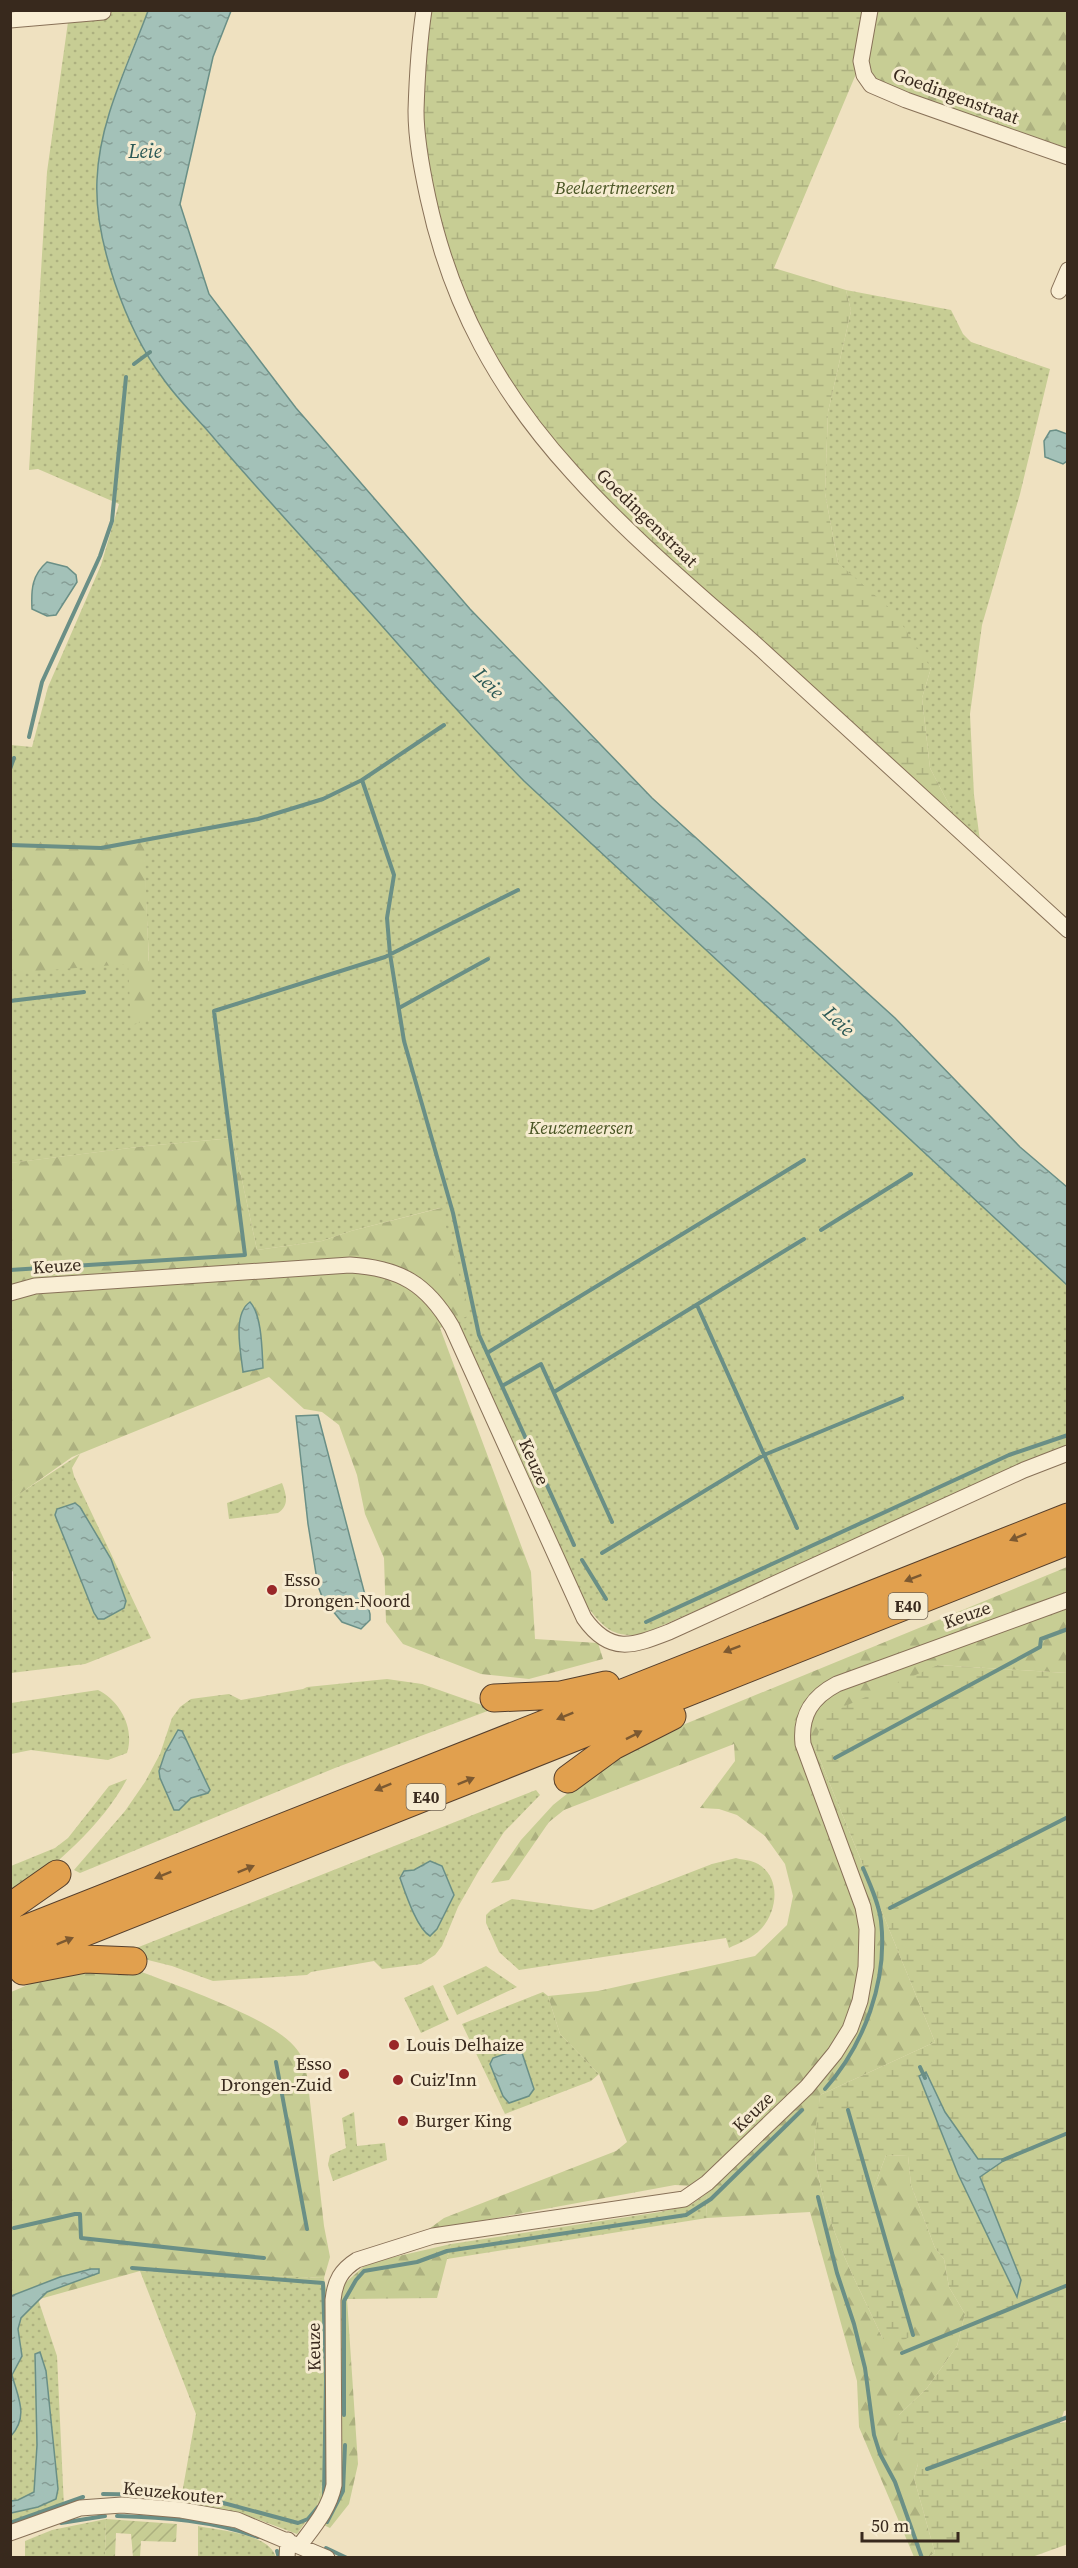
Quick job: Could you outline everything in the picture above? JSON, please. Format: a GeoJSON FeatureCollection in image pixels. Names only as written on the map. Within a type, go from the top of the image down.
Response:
{"type":"FeatureCollection","features":[{"type":"Feature","properties":{"kind":"highway","name":"E40"},"geometry":{"type":"LineString","coordinates":[[10,1935],[1068,1517]]}},
{"type":"Feature","properties":{"kind":"highway","name":"E40"},"geometry":{"type":"LineString","coordinates":[[10,1962],[1068,1541]]}},
{"type":"Feature","properties":{"kind":"highway"},"geometry":{"type":"LineString","coordinates":[[568,1779],[613,1746],[842,1631]]}},
{"type":"Feature","properties":{"kind":"highway"},"geometry":{"type":"LineString","coordinates":[[494,1698],[561,1695],[628,1681],[658,1678]]}},
{"type":"Feature","properties":{"kind":"highway"},"geometry":{"type":"LineString","coordinates":[[10,1907],[57,1874]]}},
{"type":"Feature","properties":{"kind":"highway"},"geometry":{"type":"LineString","coordinates":[[10,1974],[85,1959],[133,1961]]}},
{"type":"Feature","properties":{"kind":"street","name":"Goedingenstraat"},"geometry":{"type":"LineString","coordinates":[[424,10],[416,112],[424,178],[434,225],[443,260],[460,301],[488,358],[523,413],[574,475],[648,547],[1068,930]]}},
{"type":"Feature","properties":{"kind":"street","name":"Goedingenstraat"},"geometry":{"type":"LineString","coordinates":[[870,10],[861,61],[864,75],[871,85],[906,100],[1068,157]]}},
{"type":"Feature","properties":{"kind":"street"},"geometry":{"type":"LineString","coordinates":[[10,20],[104,12]]}},
{"type":"Feature","properties":{"kind":"street"},"geometry":{"type":"LineString","coordinates":[[1059,291],[1068,270]]}},
{"type":"Feature","properties":{"kind":"street","name":"Keuze"},"geometry":{"type":"LineString","coordinates":[[10,1293],[35,1286],[350,1265],[394,1272],[415,1283],[441,1308],[452,1327],[584,1618],[592,1629],[615,1644],[627,1646],[669,1632],[992,1485],[1068,1453]]}},
{"type":"Feature","properties":{"kind":"street","name":"Keuze"},"geometry":{"type":"LineString","coordinates":[[294,2542],[323,2515],[331,2501],[334,2485],[333,2300],[334,2288],[347,2266],[357,2260],[433,2236],[684,2199],[707,2183],[807,2087],[835,2053],[850,2029],[860,2001],[866,1967],[867,1929],[856,1886],[803,1744],[804,1717],[811,1704],[822,1692],[837,1684],[1068,1600]]}},
{"type":"Feature","properties":{"kind":"street","name":"Keuzekouter"},"geometry":{"type":"LineString","coordinates":[[10,2533],[80,2508],[122,2505],[182,2510],[237,2520],[294,2542],[327,2558]]}},
{"type":"Feature","properties":{"kind":"street"},"geometry":{"type":"LineString","coordinates":[[287,2558],[294,2542]]}},
{"type":"Feature","properties":{"kind":"green space","name":"Keuzemeersen"},"geometry":{"type":"Polygon","coordinates":[[[76,11],[148,11],[108,115],[99,159],[97,203],[107,256],[115,283],[137,334],[162,377],[252,482],[524,781],[1067,1285],[1067,1448],[645,1633],[623,1635],[601,1623],[582,1600],[456,1319],[469,1315],[440,1208],[351,1231],[322,1241],[257,1250],[233,1138],[11,1163],[11,970],[149,961],[143,838],[11,838],[11,745],[32,747],[48,687],[101,565],[119,504],[38,469],[29,470],[47,172],[68,22],[76,11]]]}},
{"type":"Feature","properties":{"kind":"green space","name":"Beelaertmeersen"},"geometry":{"type":"Polygon","coordinates":[[[428,11],[864,11],[855,50],[856,74],[774,268],[846,290],[851,311],[828,412],[825,493],[838,563],[893,611],[931,668],[922,698],[930,768],[957,820],[608,504],[508,388],[466,301],[438,223],[420,112],[428,11]]]}},
{"type":"Feature","properties":{"kind":"green space"},"geometry":{"type":"Polygon","coordinates":[[[878,11],[1067,11],[1067,148],[882,84],[875,77],[869,60],[870,40],[878,11]]]}},
{"type":"Feature","properties":{"kind":"green space"},"geometry":{"type":"Polygon","coordinates":[[[846,290],[951,310],[963,334],[971,342],[1050,369],[1020,494],[982,625],[970,714],[974,795],[980,841],[957,820],[930,768],[922,698],[931,668],[838,563],[825,493],[828,412],[851,311],[846,290]]]}},
{"type":"Feature","properties":{"kind":"green space"},"geometry":{"type":"Polygon","coordinates":[[[11,838],[144,838],[151,1019],[131,1025],[128,964],[11,973],[11,838]]]}},
{"type":"Feature","properties":{"kind":"green space"},"geometry":{"type":"Polygon","coordinates":[[[233,1138],[257,1250],[322,1241],[351,1231],[441,1208],[470,1315],[440,1328],[531,1572],[535,1639],[598,1643],[603,1659],[529,1679],[481,1674],[403,1644],[386,1622],[384,1558],[365,1514],[357,1475],[339,1425],[322,1412],[304,1409],[269,1377],[72,1457],[11,1500],[10,1163],[233,1138]]]}},
{"type":"Feature","properties":{"kind":"green space"},"geometry":{"type":"Polygon","coordinates":[[[80,1454],[72,1468],[74,1476],[151,1638],[85,1664],[11,1673],[13,1572],[10,1567],[10,1500],[80,1454]]]}},
{"type":"Feature","properties":{"kind":"green space"},"geometry":{"type":"Polygon","coordinates":[[[282,1483],[286,1503],[278,1513],[229,1519],[227,1503],[282,1483]]]}},
{"type":"Feature","properties":{"kind":"green space"},"geometry":{"type":"Polygon","coordinates":[[[1067,1567],[1067,1673],[938,1665],[814,1745],[935,2042],[820,2095],[815,2140],[815,2155],[825,2203],[851,2272],[883,2339],[912,2335],[872,2193],[886,2155],[908,2156],[911,2185],[935,2248],[944,2259],[949,2287],[965,2314],[957,2346],[927,2388],[899,2415],[918,2464],[914,2478],[935,2553],[928,2557],[914,2557],[859,2427],[857,2381],[810,2212],[707,2218],[706,2194],[692,2186],[675,2185],[426,2231],[444,2218],[616,2151],[627,2142],[599,2074],[560,2034],[548,1996],[598,1991],[755,1956],[787,1925],[793,1896],[785,1864],[765,1836],[737,1815],[719,1809],[700,1808],[735,1761],[734,1744],[564,1810],[549,1822],[509,1880],[491,1883],[521,1840],[553,1805],[622,1750],[1067,1567]]]}},
{"type":"Feature","properties":{"kind":"green space"},"geometry":{"type":"Polygon","coordinates":[[[938,1665],[1067,1673],[1068,2410],[1064,2411],[1060,2423],[1067,2422],[1068,2544],[1032,2557],[928,2557],[935,2553],[914,2478],[918,2464],[897,2446],[899,2415],[927,2388],[957,2346],[965,2314],[949,2287],[944,2259],[935,2248],[911,2185],[908,2156],[886,2155],[872,2193],[913,2335],[902,2341],[883,2339],[842,2249],[819,2179],[815,2155],[815,2133],[820,2095],[935,2042],[814,1745],[825,1715],[938,1665]],[[926,2073],[919,2077],[958,2174],[1017,2296],[1021,2280],[980,2177],[1004,2160],[978,2160],[945,2112],[926,2073]]]}},
{"type":"Feature","properties":{"kind":"green space"},"geometry":{"type":"Polygon","coordinates":[[[387,1679],[422,1684],[493,1709],[335,1768],[80,1873],[74,1870],[125,1811],[145,1782],[160,1754],[172,1718],[180,1707],[191,1699],[229,1694],[241,1700],[307,1687],[387,1679]]]}},
{"type":"Feature","properties":{"kind":"green space"},"geometry":{"type":"Polygon","coordinates":[[[98,1690],[113,1701],[124,1716],[129,1734],[127,1753],[108,1760],[31,1750],[11,1754],[11,1703],[98,1690]]]}},
{"type":"Feature","properties":{"kind":"green space"},"geometry":{"type":"Polygon","coordinates":[[[127,1779],[90,1830],[44,1873],[11,1897],[11,1866],[55,1848],[68,1838],[109,1786],[127,1779]]]}},
{"type":"Feature","properties":{"kind":"green space"},"geometry":{"type":"Polygon","coordinates":[[[536,1790],[540,1795],[504,1832],[478,1872],[458,1907],[442,1946],[435,1955],[421,1964],[382,1969],[374,1961],[311,1972],[307,1975],[213,1981],[172,1966],[128,1955],[126,1952],[536,1790]]]}},
{"type":"Feature","properties":{"kind":"green space"},"geometry":{"type":"Polygon","coordinates":[[[736,1858],[756,1863],[766,1870],[774,1886],[774,1895],[771,1914],[761,1929],[750,1938],[729,1948],[726,1938],[519,1970],[499,1952],[486,1923],[486,1915],[491,1910],[512,1899],[593,1910],[712,1864],[736,1858]]]}},
{"type":"Feature","properties":{"kind":"green space"},"geometry":{"type":"Polygon","coordinates":[[[486,1966],[517,1987],[457,2015],[443,1986],[486,1966]]]}},
{"type":"Feature","properties":{"kind":"green space"},"geometry":{"type":"Polygon","coordinates":[[[129,1967],[192,1991],[263,2023],[281,2035],[299,2052],[307,2075],[324,2226],[330,2257],[324,2278],[140,2271],[11,2307],[11,1992],[47,1977],[129,1967]]]}},
{"type":"Feature","properties":{"kind":"green space"},"geometry":{"type":"Polygon","coordinates":[[[433,1985],[449,2020],[421,2033],[404,1998],[433,1985]]]}},
{"type":"Feature","properties":{"kind":"green space"},"geometry":{"type":"Polygon","coordinates":[[[543,1992],[548,1996],[560,2034],[599,2074],[591,2081],[505,2114],[462,2024],[543,1992]]]}},
{"type":"Feature","properties":{"kind":"green space"},"geometry":{"type":"Polygon","coordinates":[[[354,2112],[357,2146],[385,2143],[387,2160],[333,2181],[328,2165],[330,2155],[346,2148],[342,2118],[354,2112]]]}},
{"type":"Feature","properties":{"kind":"green space"},"geometry":{"type":"Polygon","coordinates":[[[706,2194],[707,2218],[447,2259],[451,2244],[660,2212],[692,2204],[706,2194]]]}},
{"type":"Feature","properties":{"kind":"green space"},"geometry":{"type":"Polygon","coordinates":[[[451,2244],[437,2298],[347,2299],[358,2464],[349,2504],[330,2528],[309,2518],[317,2506],[325,2469],[327,2285],[344,2284],[363,2267],[381,2260],[451,2244]]]}},
{"type":"Feature","properties":{"kind":"green space"},"geometry":{"type":"Polygon","coordinates":[[[140,2271],[324,2278],[328,2301],[325,2469],[317,2506],[297,2534],[246,2515],[180,2505],[196,2414],[140,2271]]]}},
{"type":"Feature","properties":{"kind":"green space"},"geometry":{"type":"Polygon","coordinates":[[[38,2299],[57,2356],[64,2507],[11,2525],[11,2307],[38,2299]]]}},
{"type":"Feature","properties":{"kind":"green space"},"geometry":{"type":"Polygon","coordinates":[[[106,2519],[105,2557],[25,2557],[25,2541],[52,2530],[106,2519]]]}},
{"type":"Feature","properties":{"kind":"green space"},"geometry":{"type":"Polygon","coordinates":[[[106,2519],[177,2524],[176,2542],[141,2541],[140,2557],[133,2557],[131,2534],[116,2533],[115,2557],[105,2557],[106,2519]]]}},
{"type":"Feature","properties":{"kind":"green space"},"geometry":{"type":"Polygon","coordinates":[[[198,2526],[254,2538],[271,2549],[276,2557],[198,2557],[198,2526]]]}},
{"type":"Feature","properties":{"kind":"water","name":"Leie"},"geometry":{"type":"Polygon","coordinates":[[[148,11],[231,11],[213,57],[180,204],[209,294],[296,408],[470,609],[652,798],[895,1018],[1020,1147],[1067,1187],[1067,1285],[524,781],[252,482],[167,384],[136,334],[125,309],[107,256],[97,204],[97,180],[103,136],[116,94],[148,11]]]}},
{"type":"Feature","properties":{"kind":"water"},"geometry":{"type":"Polygon","coordinates":[[[1056,430],[1067,434],[1067,461],[1063,464],[1045,457],[1044,441],[1050,431],[1056,430]]]}},
{"type":"Feature","properties":{"kind":"water"},"geometry":{"type":"Polygon","coordinates":[[[47,562],[67,567],[76,575],[77,582],[56,615],[47,616],[32,609],[32,589],[35,577],[47,562]]]}},
{"type":"Feature","properties":{"kind":"water"},"geometry":{"type":"Polygon","coordinates":[[[250,1302],[259,1324],[263,1368],[243,1372],[239,1324],[244,1308],[250,1302]]]}},
{"type":"Feature","properties":{"kind":"water"},"geometry":{"type":"Polygon","coordinates":[[[318,1415],[370,1614],[370,1620],[361,1629],[342,1622],[323,1599],[318,1586],[308,1524],[296,1416],[318,1415]]]}},
{"type":"Feature","properties":{"kind":"water"},"geometry":{"type":"Polygon","coordinates":[[[75,1503],[80,1507],[111,1559],[126,1601],[124,1608],[104,1619],[98,1619],[94,1613],[55,1515],[57,1509],[75,1503]]]}},
{"type":"Feature","properties":{"kind":"water"},"geometry":{"type":"Polygon","coordinates":[[[178,1730],[182,1731],[210,1790],[208,1793],[191,1798],[179,1810],[174,1810],[159,1771],[165,1753],[178,1730]]]}},
{"type":"Feature","properties":{"kind":"water"},"geometry":{"type":"Polygon","coordinates":[[[430,1861],[442,1866],[454,1895],[437,1929],[430,1936],[416,1918],[400,1878],[404,1871],[414,1870],[430,1861]]]}},
{"type":"Feature","properties":{"kind":"water"},"geometry":{"type":"Polygon","coordinates":[[[514,2051],[522,2053],[534,2089],[529,2096],[509,2103],[503,2096],[490,2064],[493,2058],[514,2051]]]}},
{"type":"Feature","properties":{"kind":"water"},"geometry":{"type":"Polygon","coordinates":[[[926,2072],[945,2112],[978,2159],[1006,2159],[980,2177],[1021,2280],[1017,2297],[958,2174],[919,2076],[926,2072]]]}},
{"type":"Feature","properties":{"kind":"water"},"geometry":{"type":"Polygon","coordinates":[[[99,2269],[99,2273],[47,2292],[21,2318],[18,2329],[22,2356],[12,2375],[21,2414],[20,2421],[11,2436],[11,2296],[60,2277],[99,2269]]]}},
{"type":"Feature","properties":{"kind":"water"},"geometry":{"type":"Polygon","coordinates":[[[40,2352],[46,2371],[58,2489],[56,2499],[38,2507],[11,2513],[11,2501],[34,2492],[37,2445],[35,2354],[40,2352]]]}},
{"type":"Feature","properties":{"kind":"waterway"},"geometry":{"type":"LineString","coordinates":[[134,364],[150,352]]}},
{"type":"Feature","properties":{"kind":"waterway"},"geometry":{"type":"LineString","coordinates":[[29,737],[42,682],[100,556],[112,521],[126,377]]}},
{"type":"Feature","properties":{"kind":"waterway"},"geometry":{"type":"LineString","coordinates":[[444,725],[362,780],[394,875],[387,918],[390,954],[404,1041],[453,1213],[479,1335],[574,1545]]}},
{"type":"Feature","properties":{"kind":"waterway"},"geometry":{"type":"LineString","coordinates":[[10,769],[14,758]]}},
{"type":"Feature","properties":{"kind":"waterway"},"geometry":{"type":"LineString","coordinates":[[10,845],[101,848],[258,819],[323,799],[362,780]]}},
{"type":"Feature","properties":{"kind":"waterway"},"geometry":{"type":"LineString","coordinates":[[10,1270],[245,1255],[214,1011],[385,957],[518,890]]}},
{"type":"Feature","properties":{"kind":"waterway"},"geometry":{"type":"LineString","coordinates":[[399,1008],[488,959]]}},
{"type":"Feature","properties":{"kind":"waterway"},"geometry":{"type":"LineString","coordinates":[[10,1001],[84,992]]}},
{"type":"Feature","properties":{"kind":"waterway"},"geometry":{"type":"LineString","coordinates":[[487,1353],[804,1160]]}},
{"type":"Feature","properties":{"kind":"waterway"},"geometry":{"type":"LineString","coordinates":[[821,1230],[911,1174]]}},
{"type":"Feature","properties":{"kind":"waterway"},"geometry":{"type":"LineString","coordinates":[[554,1392],[804,1239]]}},
{"type":"Feature","properties":{"kind":"waterway"},"geometry":{"type":"LineString","coordinates":[[697,1305],[797,1528]]}},
{"type":"Feature","properties":{"kind":"waterway"},"geometry":{"type":"LineString","coordinates":[[502,1386],[541,1364],[612,1522]]}},
{"type":"Feature","properties":{"kind":"waterway"},"geometry":{"type":"LineString","coordinates":[[602,1553],[764,1455],[902,1398]]}},
{"type":"Feature","properties":{"kind":"waterway"},"geometry":{"type":"LineString","coordinates":[[646,1622],[1009,1455],[1068,1435]]}},
{"type":"Feature","properties":{"kind":"waterway"},"geometry":{"type":"LineString","coordinates":[[582,1560],[606,1599]]}},
{"type":"Feature","properties":{"kind":"waterway"},"geometry":{"type":"LineString","coordinates":[[835,1758],[1040,1647],[1041,1639],[1068,1629]]}},
{"type":"Feature","properties":{"kind":"waterway"},"geometry":{"type":"LineString","coordinates":[[890,1908],[1068,1817]]}},
{"type":"Feature","properties":{"kind":"waterway"},"geometry":{"type":"LineString","coordinates":[[825,2089],[839,2072],[862,2032],[877,1989],[881,1966],[880,1914],[863,1868]]}},
{"type":"Feature","properties":{"kind":"waterway"},"geometry":{"type":"LineString","coordinates":[[276,2062],[307,2229]]}},
{"type":"Feature","properties":{"kind":"waterway"},"geometry":{"type":"LineString","coordinates":[[920,2067],[925,2078]]}},
{"type":"Feature","properties":{"kind":"waterway"},"geometry":{"type":"LineString","coordinates":[[344,2415],[344,2301],[364,2271],[417,2262],[447,2251],[686,2215],[711,2199],[802,2110]]}},
{"type":"Feature","properties":{"kind":"waterway"},"geometry":{"type":"LineString","coordinates":[[848,2110],[913,2335]]}},
{"type":"Feature","properties":{"kind":"waterway"},"geometry":{"type":"LineString","coordinates":[[1003,2160],[1068,2133]]}},
{"type":"Feature","properties":{"kind":"waterway"},"geometry":{"type":"LineString","coordinates":[[818,2197],[837,2273],[854,2324],[865,2368],[874,2435],[880,2454],[895,2482],[922,2558]]}},
{"type":"Feature","properties":{"kind":"waterway"},"geometry":{"type":"LineString","coordinates":[[14,2228],[80,2214],[81,2238],[264,2258]]}},
{"type":"Feature","properties":{"kind":"waterway"},"geometry":{"type":"LineString","coordinates":[[132,2268],[323,2283],[326,2379],[324,2495]]}},
{"type":"Feature","properties":{"kind":"waterway"},"geometry":{"type":"LineString","coordinates":[[902,2353],[1068,2285]]}},
{"type":"Feature","properties":{"kind":"waterway"},"geometry":{"type":"LineString","coordinates":[[927,2469],[1068,2417]]}},
{"type":"Feature","properties":{"kind":"waterway"},"geometry":{"type":"LineString","coordinates":[[327,2522],[343,2491],[345,2445]]}},
{"type":"Feature","properties":{"kind":"waterway"},"geometry":{"type":"LineString","coordinates":[[103,2494],[164,2495],[216,2501],[298,2523],[308,2519],[318,2507]]}},
{"type":"Feature","properties":{"kind":"waterway"},"geometry":{"type":"LineString","coordinates":[[10,2523],[83,2497]]}},
{"type":"Feature","properties":{"kind":"waterway"},"geometry":{"type":"LineString","coordinates":[[61,2523],[105,2516]]}},
{"type":"Feature","properties":{"kind":"waterway"},"geometry":{"type":"LineString","coordinates":[[117,2516],[188,2521],[224,2527],[258,2537]]}},
{"type":"Feature","properties":{"kind":"waterway"},"geometry":{"type":"LineString","coordinates":[[326,2548],[347,2558]]}},
{"type":"Feature","properties":{"kind":"waterway"},"geometry":{"type":"LineString","coordinates":[[277,2551],[279,2558]]}},
{"type":"Feature","properties":{"kind":"place","name":"Esso Drongen-Noord"},"geometry":{"type":"Point","coordinates":[272,1590]}},
{"type":"Feature","properties":{"kind":"place","name":"Louis Delhaize"},"geometry":{"type":"Point","coordinates":[394,2045]}},
{"type":"Feature","properties":{"kind":"place","name":"Esso Drongen-Zuid"},"geometry":{"type":"Point","coordinates":[344,2074]}},
{"type":"Feature","properties":{"kind":"place","name":"Cuiz'Inn"},"geometry":{"type":"Point","coordinates":[398,2080]}},
{"type":"Feature","properties":{"kind":"place","name":"Burger King"},"geometry":{"type":"Point","coordinates":[403,2121]}}]}
